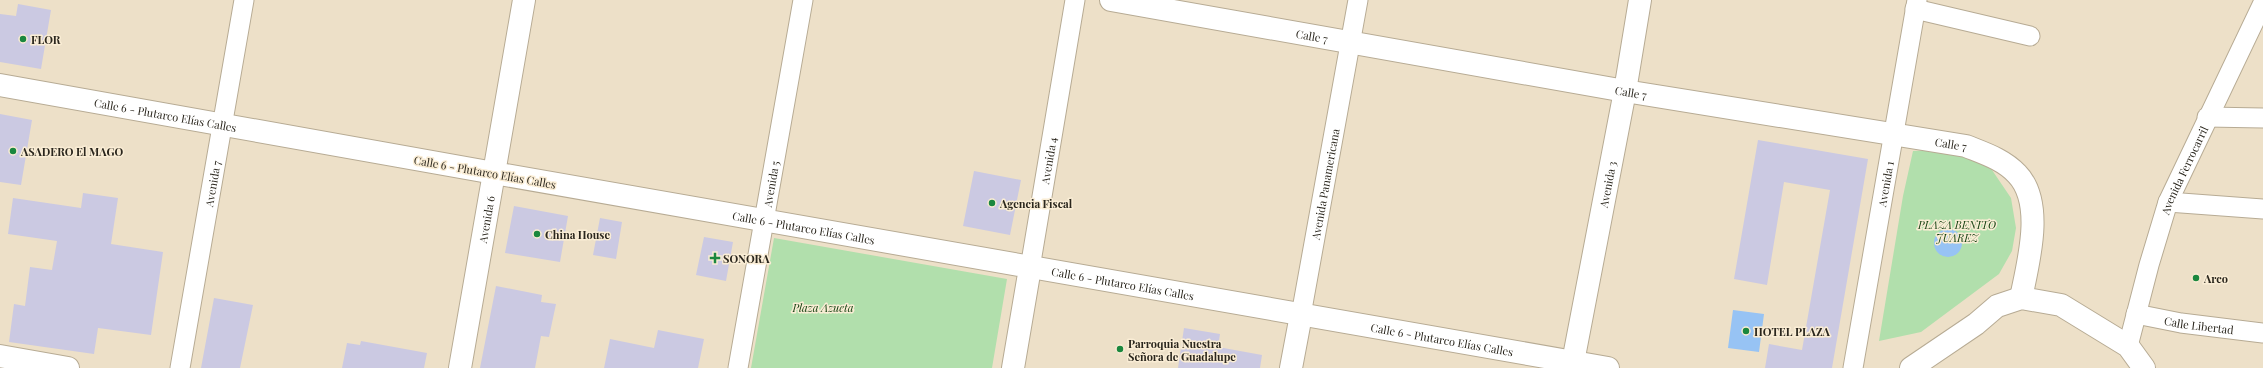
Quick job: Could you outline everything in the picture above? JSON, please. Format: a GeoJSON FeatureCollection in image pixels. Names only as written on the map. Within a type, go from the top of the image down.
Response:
{"type":"FeatureCollection","features":[{"type":"Feature","properties":{"kind":"main road","name":"Avenida 6"},"geometry":{"type":"LineString","coordinates":[[460,368],[524,0]]}},
{"type":"Feature","properties":{"kind":"main road","name":"Calle 7"},"geometry":{"type":"LineString","coordinates":[[1111,0],[1625,91],[1893,136],[1966,146],[1997,159],[2017,174],[2029,194],[2032,220],[2030,254],[2021,298]]}},
{"type":"Feature","properties":{"kind":"main road","name":"Avenida 3"},"geometry":{"type":"LineString","coordinates":[[1573,365],[1625,91],[1640,0]]}},
{"type":"Feature","properties":{"kind":"main road","name":"Calle 6 - Plutarco Elías Calles"},"geometry":{"type":"LineString","coordinates":[[0,85],[1301,315],[1573,365],[1608,368]]}},
{"type":"Feature","properties":{"kind":"main road","name":"Avenida 4"},"geometry":{"type":"LineString","coordinates":[[1013,368],[1030,268]]}},
{"type":"Feature","properties":{"kind":"main road"},"geometry":{"type":"LineString","coordinates":[[1911,368],[1976,324],[1997,306],[2021,298],[2061,305],[2128,346],[2144,368]]}},
{"type":"Feature","properties":{"kind":"main road","name":"Avenida Panamericana"},"geometry":{"type":"LineString","coordinates":[[1291,368],[1301,315]]}},
{"type":"Feature","properties":{"kind":"main road"},"geometry":{"type":"LineString","coordinates":[[0,356],[68,368]]}},
{"type":"Feature","properties":{"kind":"street","name":"Avenida 7"},"geometry":{"type":"LineString","coordinates":[[180,368],[244,0]]}},
{"type":"Feature","properties":{"kind":"street","name":"Avenida 5"},"geometry":{"type":"LineString","coordinates":[[738,368],[803,0]]}},
{"type":"Feature","properties":{"kind":"street","name":"Avenida 4"},"geometry":{"type":"LineString","coordinates":[[1030,268],[1075,0]]}},
{"type":"Feature","properties":{"kind":"street","name":"Avenida Panamericana"},"geometry":{"type":"LineString","coordinates":[[1301,315],[1358,0]]}},
{"type":"Feature","properties":{"kind":"street","name":"Avenida Ferrocarril"},"geometry":{"type":"LineString","coordinates":[[2128,346],[2168,202],[2207,117],[2263,3]]}},
{"type":"Feature","properties":{"kind":"street"},"geometry":{"type":"LineString","coordinates":[[1916,5],[2030,36]]}},
{"type":"Feature","properties":{"kind":"street","name":"Avenida 1"},"geometry":{"type":"LineString","coordinates":[[1853,368],[1916,5]]}},
{"type":"Feature","properties":{"kind":"street"},"geometry":{"type":"LineString","coordinates":[[2207,117],[2263,118]]}},
{"type":"Feature","properties":{"kind":"street"},"geometry":{"type":"LineString","coordinates":[[2168,202],[2263,209]]}},
{"type":"Feature","properties":{"kind":"street","name":"Calle Libertad"},"geometry":{"type":"LineString","coordinates":[[2136,314],[2181,323],[2263,333]]}},
{"type":"Feature","properties":{"kind":"green space","name":"PLAZA BENITO JUAREZ"},"geometry":{"type":"Polygon","coordinates":[[[1935,150],[1974,158],[1992,170],[2011,198],[2016,228],[2012,251],[1999,274],[1921,332],[1879,341],[1903,196],[1913,151],[1935,150]]]}},
{"type":"Feature","properties":{"kind":"green space","name":"Plaza Azueta"},"geometry":{"type":"Polygon","coordinates":[[[774,238],[1007,279],[992,368],[751,368],[774,238]]]}},
{"type":"Feature","properties":{"kind":"water"},"geometry":{"type":"Polygon","coordinates":[[[1948,229],[1958,233],[1962,243],[1958,253],[1948,257],[1938,253],[1934,243],[1938,233],[1948,229]]]}},
{"type":"Feature","properties":{"kind":"water","name":"HOTEL PLAZA"},"geometry":{"type":"Polygon","coordinates":[[[1733,310],[1764,314],[1759,352],[1728,348],[1733,310]]]}},
{"type":"Feature","properties":{"kind":"building","name":"FLOR"},"geometry":{"type":"Polygon","coordinates":[[[18,4],[51,10],[41,69],[0,62],[0,14],[16,16],[18,4]]]}},
{"type":"Feature","properties":{"kind":"building","name":"ASADERO El MAGO"},"geometry":{"type":"Polygon","coordinates":[[[0,114],[32,120],[21,185],[0,182],[0,114]]]}},
{"type":"Feature","properties":{"kind":"building","name":"HOTEL PLAZA"},"geometry":{"type":"Polygon","coordinates":[[[1758,140],[1868,159],[1832,368],[1765,368],[1769,344],[1802,350],[1830,190],[1784,182],[1767,285],[1734,279],[1758,140]]]}},
{"type":"Feature","properties":{"kind":"building","name":"Agencia Fiscal"},"geometry":{"type":"Polygon","coordinates":[[[974,171],[1021,180],[1010,235],[963,226],[974,171]]]}},
{"type":"Feature","properties":{"kind":"building"},"geometry":{"type":"Polygon","coordinates":[[[83,193],[118,198],[111,244],[163,252],[151,335],[98,328],[94,354],[9,342],[14,304],[25,306],[30,267],[52,270],[57,241],[8,234],[13,198],[81,208],[83,193]]]}},
{"type":"Feature","properties":{"kind":"building","name":"China House"},"geometry":{"type":"Polygon","coordinates":[[[514,206],[568,216],[560,262],[505,253],[514,206]]]}},
{"type":"Feature","properties":{"kind":"building"},"geometry":{"type":"Polygon","coordinates":[[[600,218],[622,222],[616,259],[593,255],[600,218]]]}},
{"type":"Feature","properties":{"kind":"building","name":"SONORA"},"geometry":{"type":"Polygon","coordinates":[[[704,237],[733,242],[726,281],[696,275],[704,237]]]}},
{"type":"Feature","properties":{"kind":"building"},"geometry":{"type":"Polygon","coordinates":[[[496,286],[542,295],[541,302],[556,304],[549,337],[541,336],[535,368],[480,368],[496,286]]]}},
{"type":"Feature","properties":{"kind":"building"},"geometry":{"type":"Polygon","coordinates":[[[214,298],[253,305],[240,368],[201,368],[214,298]]]}},
{"type":"Feature","properties":{"kind":"building"},"geometry":{"type":"Polygon","coordinates":[[[1184,328],[1220,334],[1218,347],[1262,355],[1260,368],[1178,368],[1184,328]]]}},
{"type":"Feature","properties":{"kind":"building"},"geometry":{"type":"Polygon","coordinates":[[[658,330],[704,339],[698,368],[604,368],[610,339],[654,348],[658,330]]]}},
{"type":"Feature","properties":{"kind":"building"},"geometry":{"type":"Polygon","coordinates":[[[361,341],[427,353],[424,368],[342,368],[347,343],[360,345],[361,341]]]}},
{"type":"Feature","properties":{"kind":"place","name":"FLOR"},"geometry":{"type":"Point","coordinates":[23,39]}},
{"type":"Feature","properties":{"kind":"place","name":"ASADERO El MAGO"},"geometry":{"type":"Point","coordinates":[13,151]}},
{"type":"Feature","properties":{"kind":"place","name":"Agencia Fiscal"},"geometry":{"type":"Point","coordinates":[992,203]}},
{"type":"Feature","properties":{"kind":"place","name":"China House"},"geometry":{"type":"Point","coordinates":[537,234]}},
{"type":"Feature","properties":{"kind":"place","name":"SONORA"},"geometry":{"type":"Point","coordinates":[715,258]}},
{"type":"Feature","properties":{"kind":"place","name":"Arco"},"geometry":{"type":"Point","coordinates":[2196,278]}},
{"type":"Feature","properties":{"kind":"place","name":"HOTEL PLAZA"},"geometry":{"type":"Point","coordinates":[1746,331]}},
{"type":"Feature","properties":{"kind":"place","name":"Parroquia Nuestra Señora de Guadalupe"},"geometry":{"type":"Point","coordinates":[1120,349]}}]}
